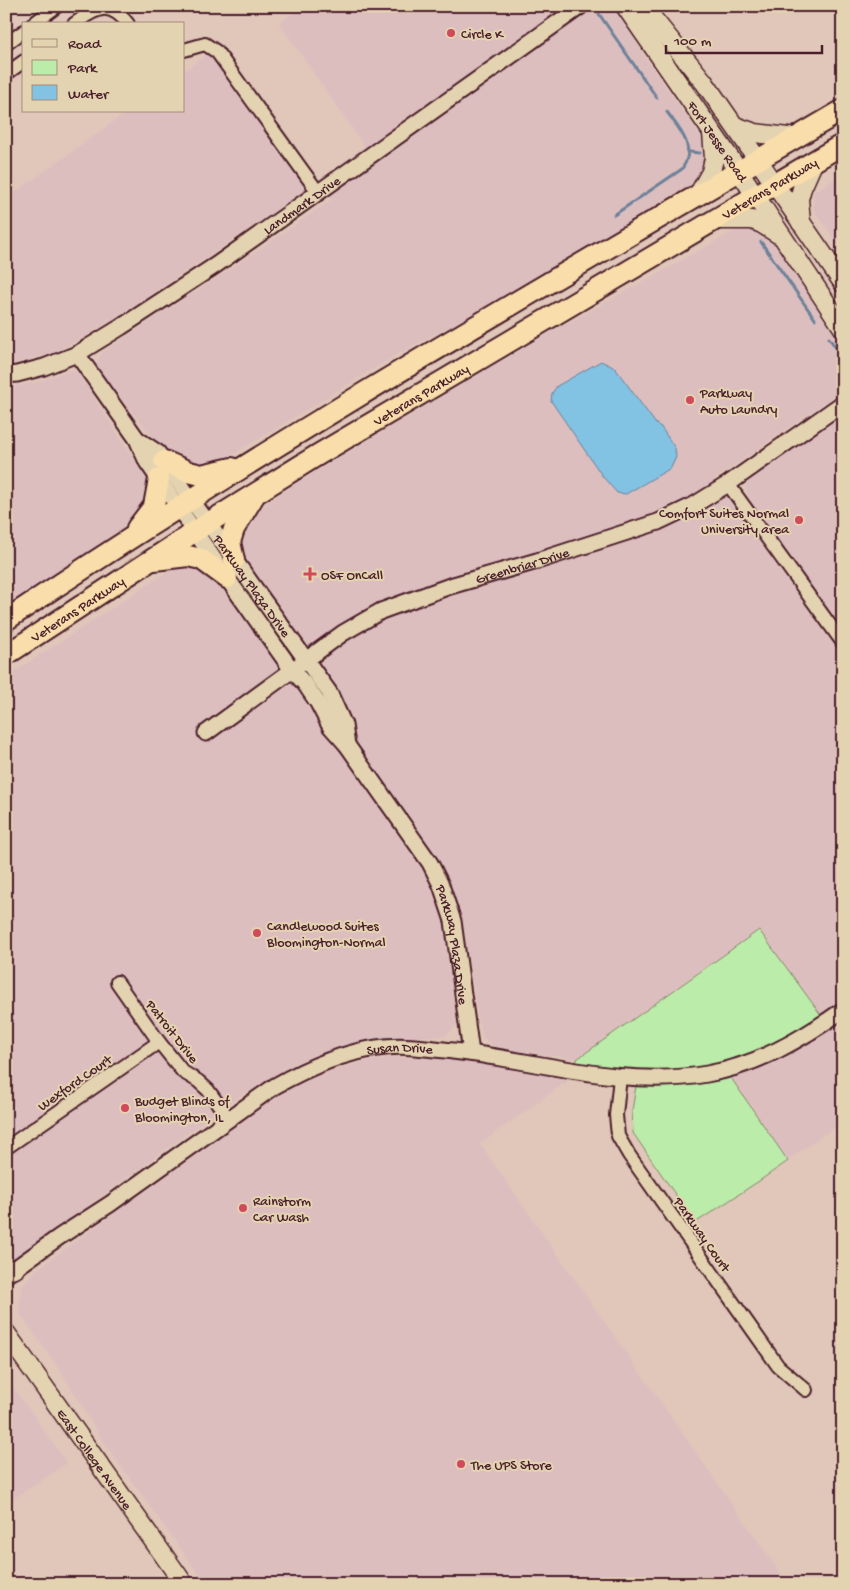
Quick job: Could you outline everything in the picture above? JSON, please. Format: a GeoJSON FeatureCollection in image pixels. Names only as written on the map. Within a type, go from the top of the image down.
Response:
{"type":"FeatureCollection","features":[{"type":"Feature","properties":{"kind":"highway","name":"Veterans Parkway"},"geometry":{"type":"LineString","coordinates":[[6,620],[185,503],[408,366],[843,110]]}},
{"type":"Feature","properties":{"kind":"highway","name":"Veterans Parkway"},"geometry":{"type":"LineString","coordinates":[[6,655],[256,493],[843,144]]}},
{"type":"Feature","properties":{"kind":"highway"},"geometry":{"type":"LineString","coordinates":[[128,540],[154,506],[161,470],[201,474],[244,466]]}},
{"type":"Feature","properties":{"kind":"highway"},"geometry":{"type":"LineString","coordinates":[[150,560],[188,556],[230,569],[230,542],[234,529],[256,493]]}},
{"type":"Feature","properties":{"kind":"main road","name":"Fort Jesse Road"},"geometry":{"type":"LineString","coordinates":[[625,6],[739,171],[843,328]]}},
{"type":"Feature","properties":{"kind":"main road","name":"Fort Jesse Road"},"geometry":{"type":"LineString","coordinates":[[643,6],[704,82],[843,283]]}},
{"type":"Feature","properties":{"kind":"main road"},"geometry":{"type":"LineString","coordinates":[[735,126],[755,133],[796,138]]}},
{"type":"Feature","properties":{"kind":"main road"},"geometry":{"type":"LineString","coordinates":[[698,194],[711,172],[714,158],[712,133]]}},
{"type":"Feature","properties":{"kind":"main road"},"geometry":{"type":"LineString","coordinates":[[801,224],[799,199],[814,161]]}},
{"type":"Feature","properties":{"kind":"main road"},"geometry":{"type":"LineString","coordinates":[[714,220],[752,220],[781,236]]}},
{"type":"Feature","properties":{"kind":"main road","name":"East College Avenue"},"geometry":{"type":"LineString","coordinates":[[6,1333],[184,1584]]}},
{"type":"Feature","properties":{"kind":"street"},"geometry":{"type":"LineString","coordinates":[[36,22],[57,6]]}},
{"type":"Feature","properties":{"kind":"street","name":"Landmark Drive"},"geometry":{"type":"LineString","coordinates":[[6,375],[44,367],[76,354],[98,342],[216,265],[581,6]]}},
{"type":"Feature","properties":{"kind":"street"},"geometry":{"type":"LineString","coordinates":[[77,22],[94,10],[105,7],[120,12],[127,22]]}},
{"type":"Feature","properties":{"kind":"street"},"geometry":{"type":"LineString","coordinates":[[6,44],[22,32]]}},
{"type":"Feature","properties":{"kind":"street"},"geometry":{"type":"LineString","coordinates":[[185,50],[205,44],[217,52],[318,192]]}},
{"type":"Feature","properties":{"kind":"street"},"geometry":{"type":"LineString","coordinates":[[6,74],[22,62]]}},
{"type":"Feature","properties":{"kind":"street","name":"Parkway Plaza Drive"},"geometry":{"type":"LineString","coordinates":[[76,354],[138,439],[147,462],[161,470],[202,527],[292,670],[318,703],[330,726],[347,745],[430,863],[448,901],[456,937],[471,1053]]}},
{"type":"Feature","properties":{"kind":"street","name":"Greenbriar Drive"},"geometry":{"type":"LineString","coordinates":[[206,733],[343,633],[381,611],[450,586],[537,561],[658,522],[694,505],[728,484],[843,403]]}},
{"type":"Feature","properties":{"kind":"street"},"geometry":{"type":"LineString","coordinates":[[728,484],[843,643]]}},
{"type":"Feature","properties":{"kind":"street","name":"Parkway Plaza Drive"},"geometry":{"type":"LineString","coordinates":[[230,569],[329,692],[344,725],[347,745]]}},
{"type":"Feature","properties":{"kind":"street","name":"Patroit Drive"},"geometry":{"type":"LineString","coordinates":[[117,982],[159,1042],[183,1072],[208,1090],[229,1119]]}},
{"type":"Feature","properties":{"kind":"street","name":"Susan Drive"},"geometry":{"type":"LineString","coordinates":[[9,1271],[110,1204],[275,1086],[299,1073],[351,1054],[378,1048],[403,1047],[471,1053],[620,1077],[684,1077],[724,1071],[761,1058],[787,1046],[843,1010]]}},
{"type":"Feature","properties":{"kind":"street","name":"Wexford Court"},"geometry":{"type":"LineString","coordinates":[[6,1148],[159,1042]]}},
{"type":"Feature","properties":{"kind":"street","name":"Parkway Court"},"geometry":{"type":"LineString","coordinates":[[620,1077],[616,1115],[618,1136],[629,1155],[778,1366],[806,1390]]}},
{"type":"Feature","properties":{"kind":"shaded area"},"geometry":{"type":"Polygon","coordinates":[[[303,6],[614,6],[647,60],[707,145],[708,162],[702,174],[681,194],[508,297],[405,350],[224,460],[207,468],[177,461],[151,435],[103,377],[97,365],[99,357],[104,351],[236,265],[331,200],[318,181],[365,147],[279,23],[303,6]]]}},
{"type":"Feature","properties":{"kind":"shaded area"},"geometry":{"type":"Polygon","coordinates":[[[209,53],[213,56],[306,190],[85,337],[53,353],[6,365],[6,199],[127,112],[185,112],[185,70],[209,53]]]}},
{"type":"Feature","properties":{"kind":"shaded area"},"geometry":{"type":"Polygon","coordinates":[[[843,174],[843,252],[814,210],[813,192],[843,174]]]}},
{"type":"Feature","properties":{"kind":"shaded area"},"geometry":{"type":"Polygon","coordinates":[[[748,227],[756,229],[776,244],[843,339],[843,390],[714,480],[843,657],[843,1122],[695,1223],[633,1133],[632,1111],[636,1085],[573,1077],[577,1059],[515,1051],[492,1045],[484,1039],[478,1021],[464,932],[445,939],[457,1023],[445,1036],[387,1038],[347,1046],[308,1058],[288,1067],[234,1100],[11,1262],[6,1263],[6,677],[167,572],[293,485],[538,339],[737,229],[748,227]]]}},
{"type":"Feature","properties":{"kind":"shaded area"},"geometry":{"type":"Polygon","coordinates":[[[70,370],[76,372],[81,377],[146,478],[150,486],[149,495],[132,522],[109,540],[6,607],[6,388],[40,381],[70,370]]]}},
{"type":"Feature","properties":{"kind":"shaded area"},"geometry":{"type":"Polygon","coordinates":[[[843,414],[843,631],[752,503],[746,487],[748,481],[756,474],[843,414]]]}},
{"type":"Feature","properties":{"kind":"shaded area"},"geometry":{"type":"Polygon","coordinates":[[[439,1057],[573,1077],[480,1144],[788,1584],[206,1584],[102,1440],[64,1376],[21,1315],[19,1307],[21,1287],[37,1269],[285,1090],[318,1075],[354,1064],[379,1059],[439,1057]]]}},
{"type":"Feature","properties":{"kind":"shaded area"},"geometry":{"type":"Polygon","coordinates":[[[6,1377],[67,1463],[6,1504],[6,1377]]]}},
{"type":"Feature","properties":{"kind":"green space"},"geometry":{"type":"Polygon","coordinates":[[[759,930],[821,1015],[773,1044],[720,1062],[788,1161],[695,1223],[633,1133],[632,1111],[636,1086],[573,1077],[577,1059],[759,930]]]}},
{"type":"Feature","properties":{"kind":"water"},"geometry":{"type":"Polygon","coordinates":[[[601,361],[615,368],[675,448],[676,457],[671,468],[626,494],[617,493],[603,477],[551,401],[552,393],[557,386],[601,361]]]}},
{"type":"Feature","properties":{"kind":"waterway"},"geometry":{"type":"LineString","coordinates":[[838,6],[843,8]]}},
{"type":"Feature","properties":{"kind":"waterway"},"geometry":{"type":"LineString","coordinates":[[599,14],[657,98]]}},
{"type":"Feature","properties":{"kind":"waterway"},"geometry":{"type":"LineString","coordinates":[[614,215],[682,169],[688,153],[687,146],[677,125],[667,112]]}},
{"type":"Feature","properties":{"kind":"waterway"},"geometry":{"type":"LineString","coordinates":[[689,152],[700,153]]}},
{"type":"Feature","properties":{"kind":"waterway"},"geometry":{"type":"LineString","coordinates":[[761,242],[815,319]]}},
{"type":"Feature","properties":{"kind":"waterway"},"geometry":{"type":"LineString","coordinates":[[829,338],[843,358]]}},
{"type":"Feature","properties":{"kind":"place","name":"Circle K"},"geometry":{"type":"Point","coordinates":[451,33]}},
{"type":"Feature","properties":{"kind":"place","name":"Parkway Auto Laundry"},"geometry":{"type":"Point","coordinates":[690,400]}},
{"type":"Feature","properties":{"kind":"place","name":"Comfort Suites Normal University area"},"geometry":{"type":"Point","coordinates":[799,520]}},
{"type":"Feature","properties":{"kind":"place","name":"OSF OnCall"},"geometry":{"type":"Point","coordinates":[310,574]}},
{"type":"Feature","properties":{"kind":"place","name":"Candlewood Suites Bloomington-Normal"},"geometry":{"type":"Point","coordinates":[257,933]}},
{"type":"Feature","properties":{"kind":"place","name":"Budget Blinds of Bloomington, IL"},"geometry":{"type":"Point","coordinates":[125,1108]}},
{"type":"Feature","properties":{"kind":"place","name":"Rainstorm Car Wash"},"geometry":{"type":"Point","coordinates":[243,1208]}},
{"type":"Feature","properties":{"kind":"place","name":"The UPS Store"},"geometry":{"type":"Point","coordinates":[461,1464]}}]}
